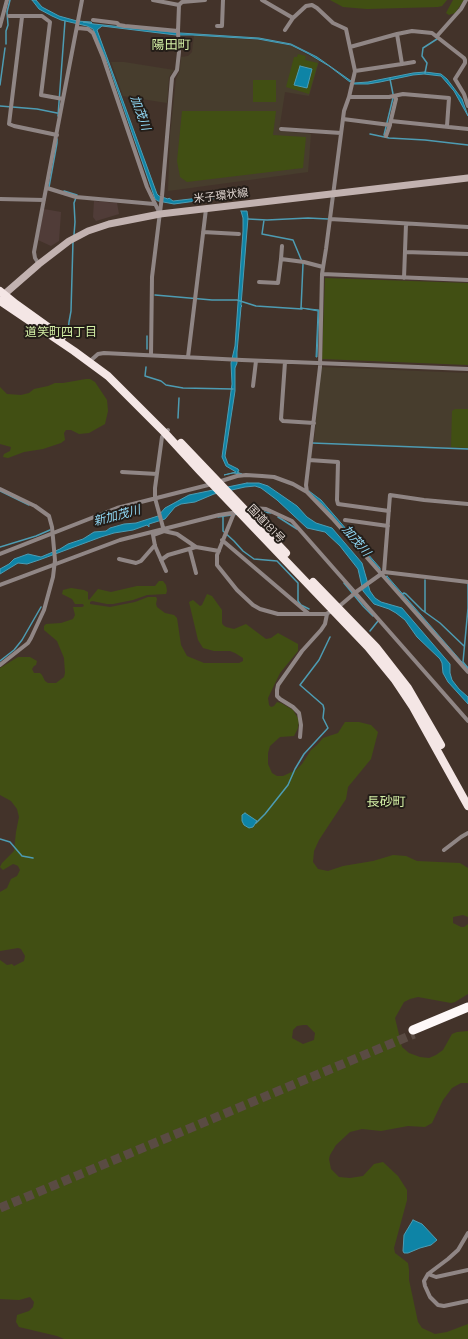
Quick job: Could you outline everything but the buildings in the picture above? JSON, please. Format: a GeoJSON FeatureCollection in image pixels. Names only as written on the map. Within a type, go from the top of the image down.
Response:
{"type":"FeatureCollection","features":[{"type":"Feature","properties":{"kind":"highway","name":"国道181号"},"geometry":{"type":"LineString","coordinates":[[1,296],[120,382],[217,484],[240,512],[368,647],[395,680],[413,707],[468,806]]}},
{"type":"Feature","properties":{"kind":"highway","name":"国道181号"},"geometry":{"type":"LineString","coordinates":[[333,611],[376,647],[408,688],[468,796]]}},
{"type":"Feature","properties":{"kind":"highway"},"geometry":{"type":"LineString","coordinates":[[468,1007],[414,1032],[468,1011]]}},
{"type":"Feature","properties":{"kind":"main road","name":"米子環状線"},"geometry":{"type":"LineString","coordinates":[[1,296],[69,241],[88,231],[109,224],[160,214],[468,178]]}},
{"type":"Feature","properties":{"kind":"street"},"geometry":{"type":"LineString","coordinates":[[0,26],[7,0]]}},
{"type":"Feature","properties":{"kind":"street"},"geometry":{"type":"LineString","coordinates":[[39,264],[35,258],[34,252],[78,28],[82,0]]}},
{"type":"Feature","properties":{"kind":"street"},"geometry":{"type":"LineString","coordinates":[[153,0],[179,5],[182,2],[205,0]]}},
{"type":"Feature","properties":{"kind":"street"},"geometry":{"type":"LineString","coordinates":[[216,26],[222,26],[224,0]]}},
{"type":"Feature","properties":{"kind":"street"},"geometry":{"type":"LineString","coordinates":[[262,0],[293,18]]}},
{"type":"Feature","properties":{"kind":"street"},"geometry":{"type":"LineString","coordinates":[[437,36],[461,9],[466,0]]}},
{"type":"Feature","properties":{"kind":"street"},"geometry":{"type":"LineString","coordinates":[[151,355],[152,277],[160,214],[172,78],[177,70],[179,52],[179,5]]}},
{"type":"Feature","properties":{"kind":"street"},"geometry":{"type":"LineString","coordinates":[[285,30],[293,18],[306,6],[312,5],[333,23],[346,29],[355,71],[343,119],[322,274],[319,363],[314,423],[306,485],[307,492]]}},
{"type":"Feature","properties":{"kind":"street"},"geometry":{"type":"LineString","coordinates":[[9,16],[42,16],[50,22],[41,95],[63,99]]}},
{"type":"Feature","properties":{"kind":"street"},"geometry":{"type":"LineString","coordinates":[[22,17],[10,124],[57,135]]}},
{"type":"Feature","properties":{"kind":"street"},"geometry":{"type":"LineString","coordinates":[[93,20],[117,23],[125,26],[178,31]]}},
{"type":"Feature","properties":{"kind":"street"},"geometry":{"type":"LineString","coordinates":[[78,28],[88,29],[93,34],[103,58],[147,187],[160,214]]}},
{"type":"Feature","properties":{"kind":"street"},"geometry":{"type":"LineString","coordinates":[[350,47],[412,31],[432,33],[465,59],[465,63],[455,79],[464,94],[468,106]]}},
{"type":"Feature","properties":{"kind":"street"},"geometry":{"type":"LineString","coordinates":[[397,34],[402,64]]}},
{"type":"Feature","properties":{"kind":"street"},"geometry":{"type":"LineString","coordinates":[[355,71],[414,62]]}},
{"type":"Feature","properties":{"kind":"street"},"geometry":{"type":"LineString","coordinates":[[349,97],[395,97],[403,94],[449,98],[447,126]]}},
{"type":"Feature","properties":{"kind":"street"},"geometry":{"type":"LineString","coordinates":[[386,136],[396,99],[395,97]]}},
{"type":"Feature","properties":{"kind":"street"},"geometry":{"type":"LineString","coordinates":[[343,119],[447,126],[468,129]]}},
{"type":"Feature","properties":{"kind":"street"},"geometry":{"type":"LineString","coordinates":[[281,129],[341,133]]}},
{"type":"Feature","properties":{"kind":"street"},"geometry":{"type":"LineString","coordinates":[[47,188],[76,197],[154,204]]}},
{"type":"Feature","properties":{"kind":"street"},"geometry":{"type":"LineString","coordinates":[[0,199],[44,200]]}},
{"type":"Feature","properties":{"kind":"street"},"geometry":{"type":"LineString","coordinates":[[188,357],[206,209]]}},
{"type":"Feature","properties":{"kind":"street"},"geometry":{"type":"LineString","coordinates":[[330,219],[468,227]]}},
{"type":"Feature","properties":{"kind":"street"},"geometry":{"type":"LineString","coordinates":[[404,278],[406,224]]}},
{"type":"Feature","properties":{"kind":"street"},"geometry":{"type":"LineString","coordinates":[[203,232],[239,234]]}},
{"type":"Feature","properties":{"kind":"street"},"geometry":{"type":"LineString","coordinates":[[259,282],[278,283],[282,246]]}},
{"type":"Feature","properties":{"kind":"street"},"geometry":{"type":"LineString","coordinates":[[405,252],[468,254]]}},
{"type":"Feature","properties":{"kind":"street"},"geometry":{"type":"LineString","coordinates":[[281,259],[304,262],[323,267]]}},
{"type":"Feature","properties":{"kind":"street"},"geometry":{"type":"LineString","coordinates":[[322,274],[468,280]]}},
{"type":"Feature","properties":{"kind":"street"},"geometry":{"type":"LineString","coordinates":[[90,361],[100,353],[256,361],[468,369]]}},
{"type":"Feature","properties":{"kind":"street"},"geometry":{"type":"LineString","coordinates":[[253,386],[256,361]]}},
{"type":"Feature","properties":{"kind":"street"},"geometry":{"type":"LineString","coordinates":[[285,362],[281,419],[283,421],[314,423]]}},
{"type":"Feature","properties":{"kind":"street"},"geometry":{"type":"LineString","coordinates":[[163,528],[155,499],[162,437],[167,432]]}},
{"type":"Feature","properties":{"kind":"street"},"geometry":{"type":"LineString","coordinates":[[309,460],[338,462],[338,504],[388,511]]}},
{"type":"Feature","properties":{"kind":"street"},"geometry":{"type":"LineString","coordinates":[[122,472],[157,474]]}},
{"type":"Feature","properties":{"kind":"street"},"geometry":{"type":"LineString","coordinates":[[0,554],[53,535],[117,508],[217,484],[236,476],[246,475],[274,478],[289,482],[307,492],[320,504],[468,672]]}},
{"type":"Feature","properties":{"kind":"street"},"geometry":{"type":"LineString","coordinates":[[0,489],[46,513],[51,520],[54,562],[53,577],[44,610],[31,638],[28,643],[0,665]]}},
{"type":"Feature","properties":{"kind":"street"},"geometry":{"type":"LineString","coordinates":[[382,574],[390,495],[468,504]]}},
{"type":"Feature","properties":{"kind":"street"},"geometry":{"type":"LineString","coordinates":[[0,585],[54,562],[120,540],[219,515],[240,512],[253,508],[266,509],[292,521],[468,721]]}},
{"type":"Feature","properties":{"kind":"street"},"geometry":{"type":"LineString","coordinates":[[240,512],[222,540],[217,562],[220,570],[237,590],[253,605],[260,609],[278,614],[309,615],[333,611]]}},
{"type":"Feature","properties":{"kind":"street"},"geometry":{"type":"LineString","coordinates":[[345,520],[388,526]]}},
{"type":"Feature","properties":{"kind":"street"},"geometry":{"type":"LineString","coordinates":[[163,528],[153,535],[155,545],[166,571]]}},
{"type":"Feature","properties":{"kind":"street"},"geometry":{"type":"LineString","coordinates":[[163,528],[177,534],[196,547],[219,551]]}},
{"type":"Feature","properties":{"kind":"street"},"geometry":{"type":"LineString","coordinates":[[222,540],[309,615]]}},
{"type":"Feature","properties":{"kind":"street"},"geometry":{"type":"LineString","coordinates":[[119,559],[136,563],[141,561],[155,545]]}},
{"type":"Feature","properties":{"kind":"street"},"geometry":{"type":"LineString","coordinates":[[161,560],[168,555],[190,550],[196,547]]}},
{"type":"Feature","properties":{"kind":"street"},"geometry":{"type":"LineString","coordinates":[[190,550],[196,573]]}},
{"type":"Feature","properties":{"kind":"street"},"geometry":{"type":"LineString","coordinates":[[300,737],[301,725],[299,713],[293,707],[280,699],[277,690],[278,685],[302,651],[321,630],[333,611],[356,592],[382,574],[468,582]]}},
{"type":"Feature","properties":{"kind":"street"},"geometry":{"type":"LineString","coordinates":[[444,850],[468,833]]}},
{"type":"Feature","properties":{"kind":"street"},"geometry":{"type":"LineString","coordinates":[[468,1233],[458,1250],[425,1278],[425,1286],[430,1297],[438,1305],[444,1306],[468,1301]]}},
{"type":"Feature","properties":{"kind":"street"},"geometry":{"type":"LineString","coordinates":[[428,1274],[436,1278],[468,1270]]}},
{"type":"Feature","properties":{"kind":"shaded area"},"geometry":{"type":"Polygon","coordinates":[[[194,35],[269,41],[291,46],[319,61],[309,96],[285,92],[279,131],[311,134],[308,172],[168,191],[170,136],[176,79],[180,70],[181,57],[188,56],[192,52],[194,35]]]}},
{"type":"Feature","properties":{"kind":"shaded area"},"geometry":{"type":"Polygon","coordinates":[[[111,62],[124,62],[174,70],[169,77],[167,103],[123,96],[111,62]]]}},
{"type":"Feature","properties":{"kind":"shaded area"},"geometry":{"type":"Polygon","coordinates":[[[94,201],[117,203],[119,214],[96,221],[93,217],[94,201]]]}},
{"type":"Feature","properties":{"kind":"shaded area"},"geometry":{"type":"Polygon","coordinates":[[[44,209],[61,212],[59,241],[51,246],[38,240],[44,209]]]}},
{"type":"Feature","properties":{"kind":"shaded area"},"geometry":{"type":"Polygon","coordinates":[[[321,367],[468,373],[468,449],[314,442],[321,367]]]}},
{"type":"Feature","properties":{"kind":"green space"},"geometry":{"type":"Polygon","coordinates":[[[330,0],[447,0],[442,6],[438,7],[367,9],[343,7],[330,0]]]}},
{"type":"Feature","properties":{"kind":"green space"},"geometry":{"type":"Polygon","coordinates":[[[453,0],[464,0],[455,13],[449,15],[446,13],[453,0]]]}},
{"type":"Feature","properties":{"kind":"green space"},"geometry":{"type":"Polygon","coordinates":[[[298,54],[306,56],[305,60],[318,63],[309,94],[286,87],[294,57],[297,57],[298,54]]]}},
{"type":"Feature","properties":{"kind":"green space"},"geometry":{"type":"Polygon","coordinates":[[[253,80],[276,80],[276,102],[253,102],[253,80]]]}},
{"type":"Feature","properties":{"kind":"green space"},"geometry":{"type":"Polygon","coordinates":[[[182,111],[276,111],[273,135],[306,137],[303,168],[187,182],[180,177],[177,161],[182,111]]]}},
{"type":"Feature","properties":{"kind":"green space"},"geometry":{"type":"Polygon","coordinates":[[[325,278],[468,283],[468,365],[322,359],[325,278]]]}},
{"type":"Feature","properties":{"kind":"green space"},"geometry":{"type":"Polygon","coordinates":[[[90,379],[95,382],[107,400],[108,411],[105,424],[89,433],[79,434],[71,430],[66,430],[64,433],[65,440],[61,443],[43,449],[24,452],[8,458],[3,457],[4,454],[10,451],[11,447],[0,444],[0,387],[7,394],[21,395],[29,393],[34,389],[55,383],[90,379]]]}},
{"type":"Feature","properties":{"kind":"green space"},"geometry":{"type":"Polygon","coordinates":[[[455,409],[468,409],[468,448],[451,447],[452,411],[455,409]]]}},
{"type":"Feature","properties":{"kind":"green space"},"geometry":{"type":"Polygon","coordinates":[[[159,581],[163,581],[166,585],[166,594],[147,595],[133,600],[113,604],[92,601],[90,604],[110,607],[135,602],[148,597],[156,597],[157,607],[165,613],[174,615],[177,618],[181,645],[187,656],[204,663],[239,663],[243,661],[243,658],[230,651],[214,651],[203,648],[198,640],[189,602],[193,600],[200,606],[202,605],[207,594],[212,596],[222,610],[222,623],[226,627],[234,629],[246,624],[266,639],[271,638],[278,633],[298,644],[298,651],[280,673],[268,698],[269,705],[271,707],[277,702],[281,703],[293,710],[299,720],[298,728],[294,736],[280,737],[270,746],[268,753],[268,764],[272,773],[277,776],[283,776],[296,770],[311,750],[323,738],[338,733],[345,722],[359,722],[371,725],[378,732],[371,759],[348,787],[346,799],[319,840],[314,851],[313,862],[318,869],[328,871],[343,866],[373,861],[393,855],[406,856],[417,861],[460,863],[468,868],[468,917],[463,915],[453,917],[453,923],[461,927],[468,924],[468,994],[451,1003],[418,997],[410,999],[404,1002],[395,1018],[402,1047],[409,1053],[420,1057],[429,1058],[436,1055],[443,1050],[452,1034],[468,1031],[468,1083],[461,1083],[452,1088],[443,1100],[432,1123],[425,1127],[408,1126],[381,1131],[362,1129],[350,1132],[336,1145],[329,1159],[331,1169],[339,1177],[350,1178],[363,1176],[374,1164],[383,1162],[398,1176],[407,1190],[407,1200],[394,1248],[395,1253],[408,1263],[409,1280],[418,1322],[422,1328],[435,1334],[447,1332],[468,1324],[468,1339],[64,1339],[19,1327],[16,1322],[17,1315],[29,1311],[33,1307],[34,1302],[30,1297],[19,1300],[0,1299],[0,960],[7,965],[12,964],[14,966],[24,961],[25,956],[21,949],[18,948],[0,951],[0,892],[7,888],[11,879],[17,876],[20,870],[18,866],[13,864],[3,870],[0,867],[14,851],[19,817],[17,809],[11,801],[0,795],[0,668],[18,657],[30,657],[37,661],[36,665],[32,669],[34,673],[40,673],[48,683],[56,683],[64,677],[64,658],[57,641],[44,630],[44,626],[46,624],[61,623],[73,619],[75,615],[73,607],[84,606],[83,604],[75,604],[72,599],[62,594],[63,590],[71,588],[84,590],[88,592],[89,600],[98,589],[111,592],[137,586],[155,586],[159,581]],[[307,1025],[297,1026],[293,1030],[292,1038],[303,1044],[314,1040],[315,1033],[307,1025]]]}},
{"type":"Feature","properties":{"kind":"water"},"geometry":{"type":"Polygon","coordinates":[[[32,0],[36,0],[42,7],[59,16],[77,21],[91,22],[92,23],[83,22],[94,24],[180,33],[259,38],[291,44],[317,57],[351,81],[350,82],[329,66],[309,54],[291,45],[258,39],[176,35],[102,26],[97,30],[157,194],[173,201],[234,194],[237,197],[226,197],[174,204],[158,201],[155,199],[109,66],[93,29],[52,16],[39,9],[32,0]]]}},
{"type":"Feature","properties":{"kind":"water"},"geometry":{"type":"Polygon","coordinates":[[[300,66],[312,69],[307,88],[294,85],[300,66]]]}},
{"type":"Feature","properties":{"kind":"water"},"geometry":{"type":"Polygon","coordinates":[[[425,72],[441,74],[447,79],[462,99],[468,116],[454,91],[441,76],[424,74],[413,75],[368,84],[354,84],[413,73],[425,72]]]}},
{"type":"Feature","properties":{"kind":"water"},"geometry":{"type":"Polygon","coordinates":[[[241,211],[247,211],[248,218],[242,306],[237,363],[235,368],[235,391],[225,456],[228,464],[238,469],[239,471],[237,472],[242,474],[233,473],[224,475],[236,472],[226,466],[222,457],[232,384],[231,363],[235,346],[243,231],[243,218],[241,211]]]}},
{"type":"Feature","properties":{"kind":"water"},"geometry":{"type":"Polygon","coordinates":[[[301,308],[319,310],[317,357],[318,311],[301,308]]]}},
{"type":"Feature","properties":{"kind":"water"},"geometry":{"type":"Polygon","coordinates":[[[247,483],[259,483],[268,486],[297,506],[307,517],[316,523],[332,528],[362,563],[370,591],[375,598],[381,602],[402,608],[450,664],[452,680],[468,697],[468,704],[448,682],[443,673],[440,659],[417,637],[405,620],[389,609],[374,604],[363,591],[358,569],[340,546],[325,532],[307,528],[277,500],[261,488],[255,486],[214,494],[195,502],[181,504],[175,507],[165,519],[149,524],[149,527],[147,525],[133,530],[114,533],[27,564],[18,563],[0,574],[0,569],[14,559],[28,554],[41,557],[68,544],[83,539],[94,532],[106,531],[110,528],[124,524],[136,523],[158,516],[165,508],[189,495],[247,483]]]}},
{"type":"Feature","properties":{"kind":"water","name":"加茂川"},"geometry":{"type":"Polygon","coordinates":[[[309,491],[321,500],[380,568],[380,570],[322,504],[308,492],[309,491]]]}},
{"type":"Feature","properties":{"kind":"water"},"geometry":{"type":"Polygon","coordinates":[[[387,576],[468,669],[468,671],[386,577],[387,576]]]}},
{"type":"Feature","properties":{"kind":"water"},"geometry":{"type":"Polygon","coordinates":[[[245,813],[257,821],[253,827],[249,828],[244,825],[242,815],[245,813]]]}},
{"type":"Feature","properties":{"kind":"water"},"geometry":{"type":"Polygon","coordinates":[[[413,1220],[422,1224],[437,1240],[431,1245],[404,1253],[404,1235],[413,1220]]]}},
{"type":"Feature","properties":{"kind":"waterway"},"geometry":{"type":"LineString","coordinates":[[6,44],[6,31],[8,25],[7,12],[10,0]]}},
{"type":"Feature","properties":{"kind":"waterway"},"geometry":{"type":"LineString","coordinates":[[58,116],[65,21]]}},
{"type":"Feature","properties":{"kind":"waterway"},"geometry":{"type":"LineString","coordinates":[[425,73],[427,63],[422,56],[423,48],[437,39]]}},
{"type":"Feature","properties":{"kind":"waterway"},"geometry":{"type":"LineString","coordinates":[[0,85],[5,48]]}},
{"type":"Feature","properties":{"kind":"waterway"},"geometry":{"type":"LineString","coordinates":[[390,79],[393,94]]}},
{"type":"Feature","properties":{"kind":"waterway"},"geometry":{"type":"LineString","coordinates":[[384,135],[393,98]]}},
{"type":"Feature","properties":{"kind":"waterway"},"geometry":{"type":"LineString","coordinates":[[0,106],[37,109],[57,113]]}},
{"type":"Feature","properties":{"kind":"waterway"},"geometry":{"type":"LineString","coordinates":[[370,134],[389,138],[468,145]]}},
{"type":"Feature","properties":{"kind":"waterway"},"geometry":{"type":"LineString","coordinates":[[49,187],[57,139]]}},
{"type":"Feature","properties":{"kind":"waterway"},"geometry":{"type":"LineString","coordinates":[[64,191],[77,195],[74,203],[74,235]]}},
{"type":"Feature","properties":{"kind":"waterway"},"geometry":{"type":"LineString","coordinates":[[248,219],[328,219]]}},
{"type":"Feature","properties":{"kind":"waterway"},"geometry":{"type":"LineString","coordinates":[[264,220],[262,234],[293,240],[303,264],[301,309]]}},
{"type":"Feature","properties":{"kind":"waterway"},"geometry":{"type":"LineString","coordinates":[[68,332],[71,311],[73,241]]}},
{"type":"Feature","properties":{"kind":"waterway"},"geometry":{"type":"LineString","coordinates":[[155,295],[212,300],[237,300],[256,306],[302,309]]}},
{"type":"Feature","properties":{"kind":"waterway"},"geometry":{"type":"LineString","coordinates":[[147,336],[147,349]]}},
{"type":"Feature","properties":{"kind":"waterway"},"geometry":{"type":"LineString","coordinates":[[146,367],[145,376],[161,381],[166,385],[183,388],[233,389]]}},
{"type":"Feature","properties":{"kind":"waterway"},"geometry":{"type":"LineString","coordinates":[[178,418],[179,398]]}},
{"type":"Feature","properties":{"kind":"waterway"},"geometry":{"type":"LineString","coordinates":[[312,443],[468,449]]}},
{"type":"Feature","properties":{"kind":"waterway"},"geometry":{"type":"LineString","coordinates":[[0,491],[29,505]]}},
{"type":"Feature","properties":{"kind":"waterway"},"geometry":{"type":"LineString","coordinates":[[253,512],[271,513]]}},
{"type":"Feature","properties":{"kind":"waterway"},"geometry":{"type":"LineString","coordinates":[[218,517],[238,514]]}},
{"type":"Feature","properties":{"kind":"waterway"},"geometry":{"type":"LineString","coordinates":[[223,517],[223,531],[243,551],[254,559],[277,561],[298,583],[298,601],[301,605],[309,609]]}},
{"type":"Feature","properties":{"kind":"waterway"},"geometry":{"type":"LineString","coordinates":[[278,517],[297,529]]}},
{"type":"Feature","properties":{"kind":"waterway"},"geometry":{"type":"LineString","coordinates":[[0,547],[50,530]]}},
{"type":"Feature","properties":{"kind":"waterway"},"geometry":{"type":"LineString","coordinates":[[425,580],[425,612]]}},
{"type":"Feature","properties":{"kind":"waterway"},"geometry":{"type":"LineString","coordinates":[[344,583],[373,616]]}},
{"type":"Feature","properties":{"kind":"waterway"},"geometry":{"type":"LineString","coordinates":[[468,583],[468,608],[463,662],[468,668]]}},
{"type":"Feature","properties":{"kind":"waterway"},"geometry":{"type":"LineString","coordinates":[[402,594],[406,594],[422,610],[440,623],[464,646]]}},
{"type":"Feature","properties":{"kind":"waterway"},"geometry":{"type":"LineString","coordinates":[[0,661],[14,650],[22,640],[41,607]]}},
{"type":"Feature","properties":{"kind":"waterway"},"geometry":{"type":"LineString","coordinates":[[370,631],[378,621]]}},
{"type":"Feature","properties":{"kind":"waterway"},"geometry":{"type":"LineString","coordinates":[[256,823],[288,785],[304,754],[328,728],[323,718],[323,705],[300,685],[319,660],[330,637]]}},
{"type":"Feature","properties":{"kind":"waterway"},"geometry":{"type":"LineString","coordinates":[[0,839],[10,842],[22,856],[33,858]]}},
{"type":"Feature","properties":{"kind":"tunnel"},"geometry":{"type":"LineString","coordinates":[[0,1208],[414,1034]]}},
{"type":"Feature","properties":{"kind":"district","name":"陽田町"},"geometry":{"type":"Point","coordinates":[171,45]}},
{"type":"Feature","properties":{"kind":"district","name":"道笑町四丁目"},"geometry":{"type":"Point","coordinates":[61,332]}},
{"type":"Feature","properties":{"kind":"district","name":"長砂町"},"geometry":{"type":"Point","coordinates":[386,802]}},
{"type":"Feature","properties":{"kind":"water label","name":"新加茂川"},"geometry":{"type":"Point","coordinates":[117,516]}}]}
